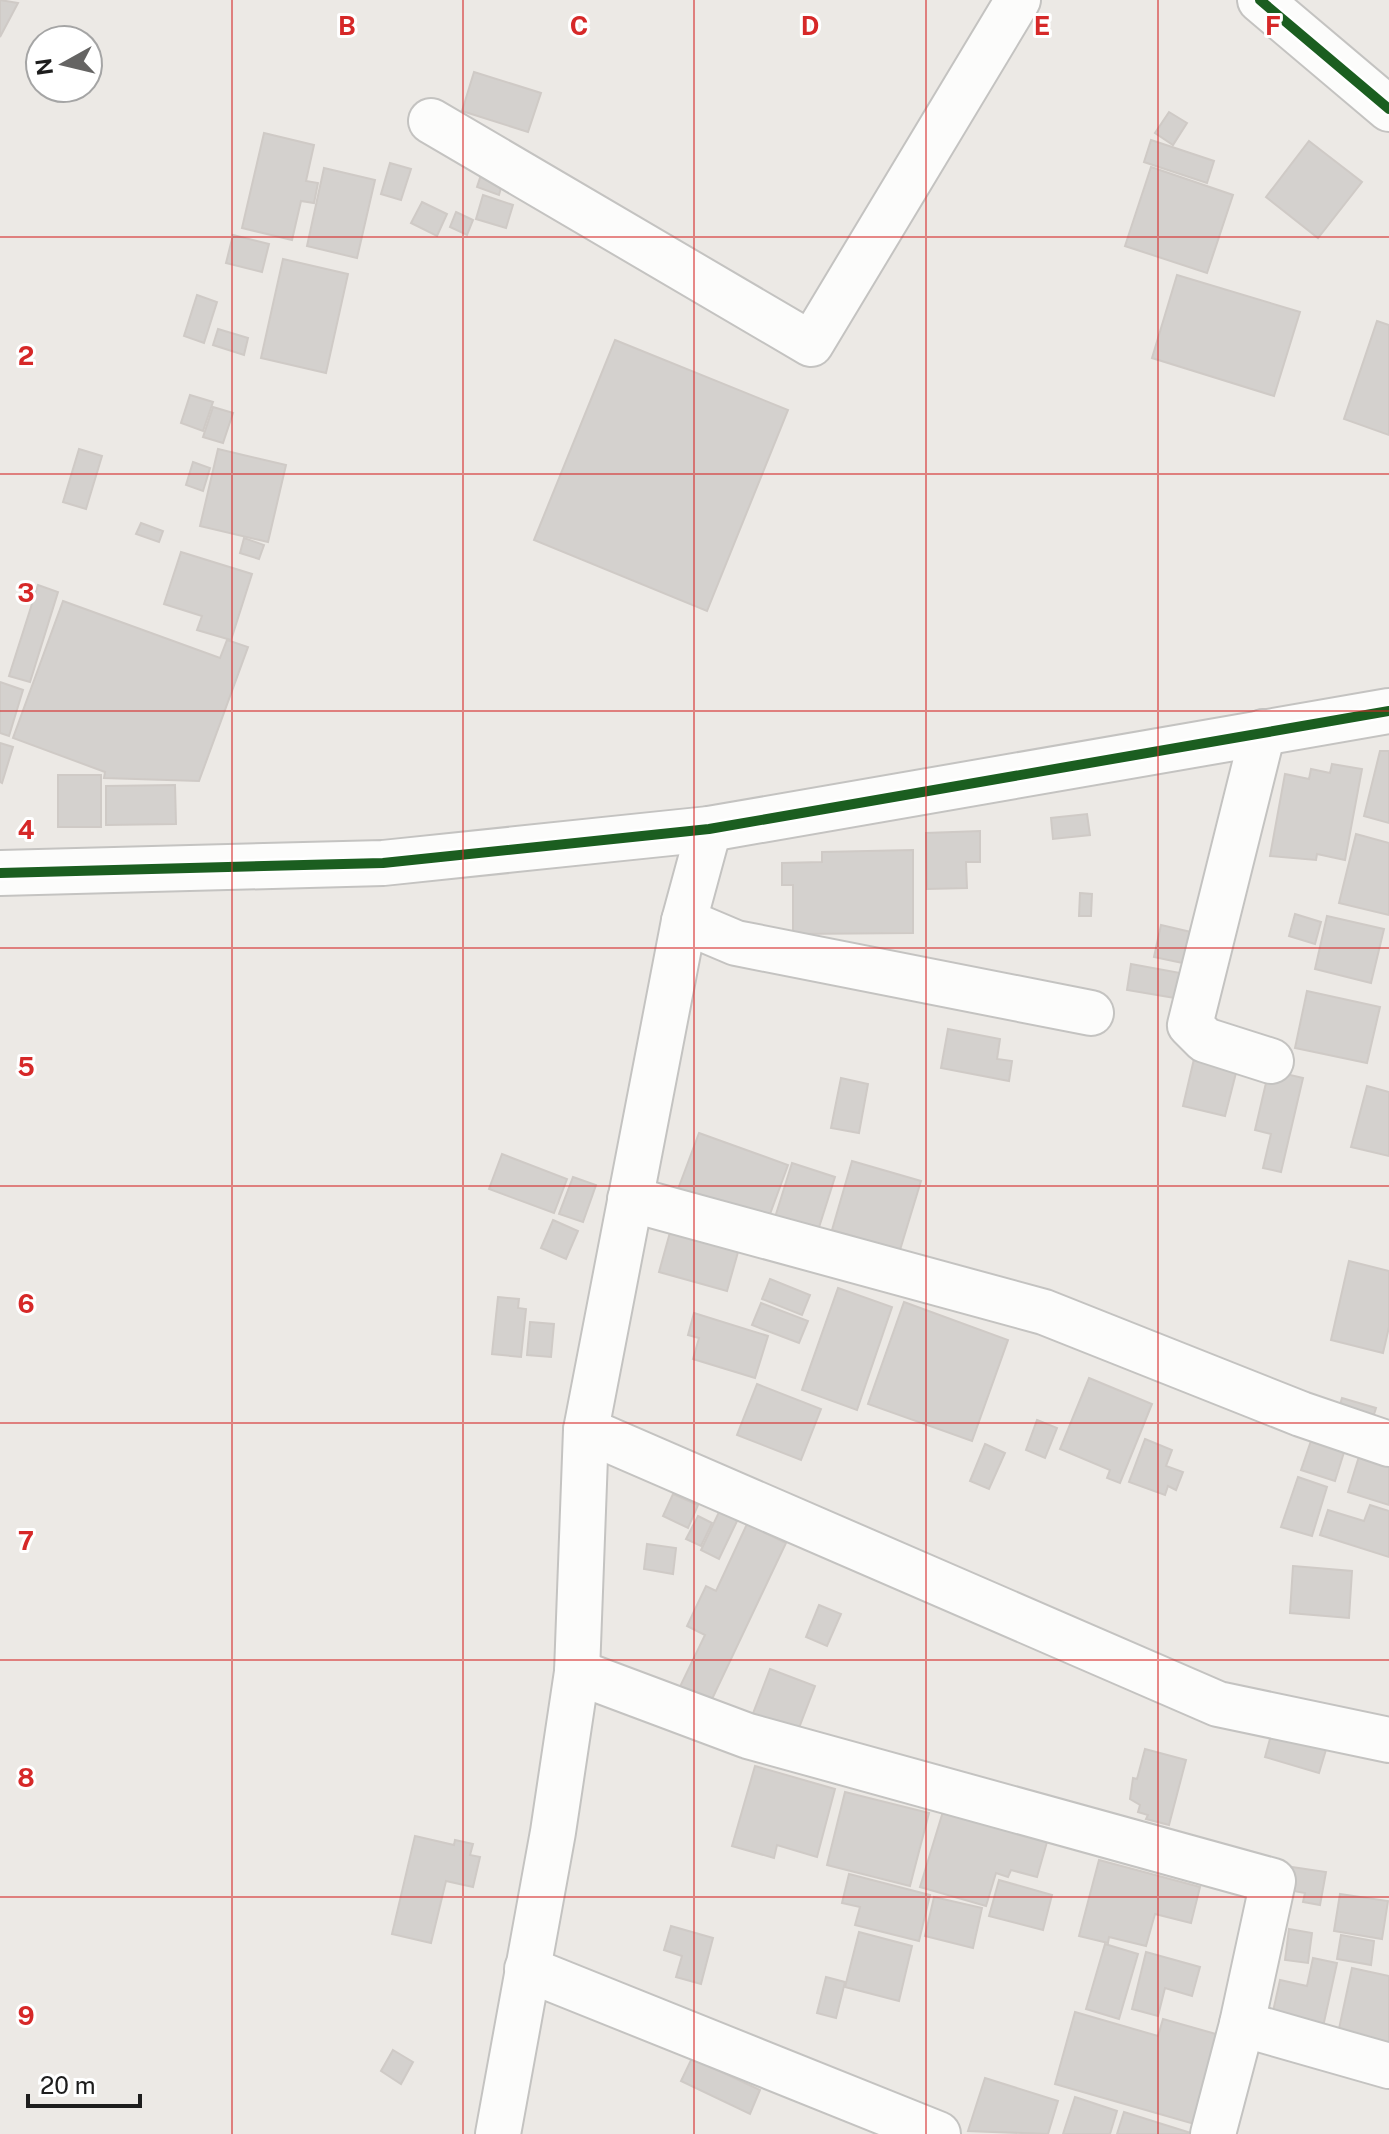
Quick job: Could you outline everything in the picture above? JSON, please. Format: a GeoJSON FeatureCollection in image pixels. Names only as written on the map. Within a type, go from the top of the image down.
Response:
{"type":"FeatureCollection","features":[{"type":"Feature","properties":{"kind":"street"},"geometry":{"type":"LineString","coordinates":[[431,121],[811,344],[1018,0]]}},
{"type":"Feature","properties":{"kind":"street"},"geometry":{"type":"LineString","coordinates":[[1260,0],[1389,109]]}},
{"type":"Feature","properties":{"kind":"street"},"geometry":{"type":"LineString","coordinates":[[0,873],[383,863],[709,829],[1389,711]]}},
{"type":"Feature","properties":{"kind":"street"},"geometry":{"type":"LineString","coordinates":[[1263,732],[1190,1025],[1205,1040],[1271,1061]]}},
{"type":"Feature","properties":{"kind":"street"},"geometry":{"type":"LineString","coordinates":[[498,2134],[577,1672],[586,1430],[684,921],[709,829]]}},
{"type":"Feature","properties":{"kind":"street"},"geometry":{"type":"LineString","coordinates":[[684,921],[736,943],[1091,1013]]}},
{"type":"Feature","properties":{"kind":"street"},"geometry":{"type":"LineString","coordinates":[[630,1199],[1044,1312],[1301,1414],[1389,1444]]}},
{"type":"Feature","properties":{"kind":"street"},"geometry":{"type":"LineString","coordinates":[[586,1430],[1218,1704],[1389,1740]]}},
{"type":"Feature","properties":{"kind":"street"},"geometry":{"type":"LineString","coordinates":[[577,1672],[748,1736],[1273,1881],[1242,2024],[1213,2134]]}},
{"type":"Feature","properties":{"kind":"street"},"geometry":{"type":"LineString","coordinates":[[527,1969],[938,2134]]}},
{"type":"Feature","properties":{"kind":"street"},"geometry":{"type":"LineString","coordinates":[[1242,2024],[1389,2066]]}},
{"type":"Feature","properties":{"kind":"building"},"geometry":{"type":"Polygon","coordinates":[[[0,0],[18,3],[0,37],[0,0]]]}},
{"type":"Feature","properties":{"kind":"building"},"geometry":{"type":"Polygon","coordinates":[[[474,72],[541,93],[528,132],[462,111],[474,72]]]}},
{"type":"Feature","properties":{"kind":"building"},"geometry":{"type":"Polygon","coordinates":[[[1169,112],[1187,123],[1173,145],[1155,133],[1169,112]]]}},
{"type":"Feature","properties":{"kind":"building"},"geometry":{"type":"Polygon","coordinates":[[[264,133],[314,145],[306,181],[318,183],[314,203],[301,201],[292,240],[242,228],[264,133]]]}},
{"type":"Feature","properties":{"kind":"building"},"geometry":{"type":"Polygon","coordinates":[[[1151,140],[1214,161],[1207,183],[1144,162],[1151,140]]]}},
{"type":"Feature","properties":{"kind":"building"},"geometry":{"type":"Polygon","coordinates":[[[1309,141],[1362,182],[1318,238],[1266,197],[1309,141]]]}},
{"type":"Feature","properties":{"kind":"building"},"geometry":{"type":"Polygon","coordinates":[[[390,163],[411,169],[401,200],[381,194],[390,163]]]}},
{"type":"Feature","properties":{"kind":"building"},"geometry":{"type":"Polygon","coordinates":[[[484,166],[505,173],[499,195],[477,187],[484,166]]]}},
{"type":"Feature","properties":{"kind":"building"},"geometry":{"type":"Polygon","coordinates":[[[1151,167],[1233,195],[1207,273],[1125,246],[1151,167]]]}},
{"type":"Feature","properties":{"kind":"building"},"geometry":{"type":"Polygon","coordinates":[[[324,168],[375,180],[357,258],[307,246],[324,168]]]}},
{"type":"Feature","properties":{"kind":"building"},"geometry":{"type":"Polygon","coordinates":[[[483,195],[513,205],[506,228],[476,219],[483,195]]]}},
{"type":"Feature","properties":{"kind":"building"},"geometry":{"type":"Polygon","coordinates":[[[422,202],[447,214],[437,236],[411,223],[422,202]]]}},
{"type":"Feature","properties":{"kind":"building"},"geometry":{"type":"Polygon","coordinates":[[[456,212],[473,220],[467,235],[450,227],[456,212]]]}},
{"type":"Feature","properties":{"kind":"building"},"geometry":{"type":"Polygon","coordinates":[[[233,235],[269,244],[262,272],[226,263],[233,235]]]}},
{"type":"Feature","properties":{"kind":"building"},"geometry":{"type":"Polygon","coordinates":[[[283,259],[348,274],[326,373],[261,358],[283,259]]]}},
{"type":"Feature","properties":{"kind":"building"},"geometry":{"type":"Polygon","coordinates":[[[1177,275],[1300,312],[1274,396],[1152,358],[1177,275]]]}},
{"type":"Feature","properties":{"kind":"building"},"geometry":{"type":"Polygon","coordinates":[[[197,295],[217,302],[204,343],[184,336],[197,295]]]}},
{"type":"Feature","properties":{"kind":"building"},"geometry":{"type":"Polygon","coordinates":[[[1377,321],[1389,325],[1389,435],[1344,419],[1377,321]]]}},
{"type":"Feature","properties":{"kind":"building"},"geometry":{"type":"Polygon","coordinates":[[[218,329],[248,338],[244,355],[213,345],[218,329]]]}},
{"type":"Feature","properties":{"kind":"building"},"geometry":{"type":"Polygon","coordinates":[[[615,340],[788,410],[707,611],[534,540],[615,340]]]}},
{"type":"Feature","properties":{"kind":"building"},"geometry":{"type":"Polygon","coordinates":[[[190,395],[213,402],[203,431],[181,423],[190,395]]]}},
{"type":"Feature","properties":{"kind":"building"},"geometry":{"type":"Polygon","coordinates":[[[213,407],[233,413],[223,443],[203,437],[213,407]]]}},
{"type":"Feature","properties":{"kind":"building"},"geometry":{"type":"Polygon","coordinates":[[[79,449],[102,456],[86,509],[63,502],[79,449]]]}},
{"type":"Feature","properties":{"kind":"building"},"geometry":{"type":"Polygon","coordinates":[[[218,449],[286,465],[268,542],[200,526],[218,449]]]}},
{"type":"Feature","properties":{"kind":"building"},"geometry":{"type":"Polygon","coordinates":[[[193,462],[210,468],[203,491],[186,485],[193,462]]]}},
{"type":"Feature","properties":{"kind":"building"},"geometry":{"type":"Polygon","coordinates":[[[141,523],[163,531],[159,542],[136,534],[141,523]]]}},
{"type":"Feature","properties":{"kind":"building"},"geometry":{"type":"Polygon","coordinates":[[[244,538],[264,545],[259,559],[240,553],[244,538]]]}},
{"type":"Feature","properties":{"kind":"building"},"geometry":{"type":"Polygon","coordinates":[[[181,552],[252,574],[231,640],[197,630],[202,616],[164,604],[181,552]]]}},
{"type":"Feature","properties":{"kind":"building"},"geometry":{"type":"Polygon","coordinates":[[[38,585],[58,592],[30,682],[9,676],[38,585]]]}},
{"type":"Feature","properties":{"kind":"building"},"geometry":{"type":"Polygon","coordinates":[[[63,601],[220,658],[227,640],[248,647],[199,781],[104,778],[105,772],[13,738],[63,601]]]}},
{"type":"Feature","properties":{"kind":"building"},"geometry":{"type":"Polygon","coordinates":[[[0,682],[23,690],[9,736],[0,733],[0,682]]]}},
{"type":"Feature","properties":{"kind":"building"},"geometry":{"type":"Polygon","coordinates":[[[0,743],[13,747],[2,783],[0,782],[0,743]]]}},
{"type":"Feature","properties":{"kind":"building"},"geometry":{"type":"Polygon","coordinates":[[[1380,751],[1389,751],[1389,823],[1364,816],[1380,751]]]}},
{"type":"Feature","properties":{"kind":"building"},"geometry":{"type":"Polygon","coordinates":[[[1332,764],[1362,769],[1345,860],[1317,854],[1316,860],[1270,856],[1285,774],[1309,779],[1311,769],[1330,773],[1332,764]]]}},
{"type":"Feature","properties":{"kind":"building"},"geometry":{"type":"Polygon","coordinates":[[[58,775],[101,775],[101,827],[58,827],[58,775]]]}},
{"type":"Feature","properties":{"kind":"building"},"geometry":{"type":"Polygon","coordinates":[[[175,785],[176,824],[106,825],[106,786],[175,785]]]}},
{"type":"Feature","properties":{"kind":"building"},"geometry":{"type":"Polygon","coordinates":[[[1087,814],[1090,835],[1053,839],[1051,818],[1087,814]]]}},
{"type":"Feature","properties":{"kind":"building"},"geometry":{"type":"Polygon","coordinates":[[[980,831],[980,862],[966,862],[967,888],[927,889],[926,833],[980,831]]]}},
{"type":"Feature","properties":{"kind":"building"},"geometry":{"type":"Polygon","coordinates":[[[1356,834],[1389,843],[1389,915],[1339,903],[1356,834]]]}},
{"type":"Feature","properties":{"kind":"building"},"geometry":{"type":"Polygon","coordinates":[[[913,850],[913,933],[793,934],[793,885],[782,885],[782,863],[822,862],[822,852],[913,850]]]}},
{"type":"Feature","properties":{"kind":"building"},"geometry":{"type":"Polygon","coordinates":[[[1080,893],[1092,894],[1091,916],[1079,916],[1080,893]]]}},
{"type":"Feature","properties":{"kind":"building"},"geometry":{"type":"Polygon","coordinates":[[[1295,914],[1321,922],[1315,944],[1289,936],[1295,914]]]}},
{"type":"Feature","properties":{"kind":"building"},"geometry":{"type":"Polygon","coordinates":[[[1327,916],[1384,929],[1371,983],[1315,969],[1327,916]]]}},
{"type":"Feature","properties":{"kind":"building"},"geometry":{"type":"Polygon","coordinates":[[[1161,925],[1204,935],[1197,966],[1154,957],[1161,925]]]}},
{"type":"Feature","properties":{"kind":"building"},"geometry":{"type":"Polygon","coordinates":[[[1131,964],[1191,975],[1187,1000],[1127,990],[1131,964]]]}},
{"type":"Feature","properties":{"kind":"building"},"geometry":{"type":"Polygon","coordinates":[[[1307,991],[1380,1007],[1367,1063],[1295,1048],[1307,991]]]}},
{"type":"Feature","properties":{"kind":"building"},"geometry":{"type":"Polygon","coordinates":[[[948,1029],[1000,1039],[997,1059],[1012,1061],[1009,1081],[941,1068],[948,1029]]]}},
{"type":"Feature","properties":{"kind":"building"},"geometry":{"type":"Polygon","coordinates":[[[1194,1059],[1237,1069],[1225,1116],[1183,1106],[1194,1059]]]}},
{"type":"Feature","properties":{"kind":"building"},"geometry":{"type":"Polygon","coordinates":[[[1269,1070],[1303,1078],[1281,1172],[1263,1168],[1271,1134],[1255,1130],[1269,1070]]]}},
{"type":"Feature","properties":{"kind":"building"},"geometry":{"type":"Polygon","coordinates":[[[841,1078],[868,1084],[859,1133],[831,1128],[841,1078]]]}},
{"type":"Feature","properties":{"kind":"building"},"geometry":{"type":"Polygon","coordinates":[[[1367,1086],[1389,1092],[1389,1156],[1351,1147],[1367,1086]]]}},
{"type":"Feature","properties":{"kind":"building"},"geometry":{"type":"Polygon","coordinates":[[[699,1133],[788,1165],[766,1225],[677,1192],[699,1133]]]}},
{"type":"Feature","properties":{"kind":"building"},"geometry":{"type":"Polygon","coordinates":[[[502,1154],[567,1179],[554,1213],[489,1189],[502,1154]]]}},
{"type":"Feature","properties":{"kind":"building"},"geometry":{"type":"Polygon","coordinates":[[[852,1161],[921,1181],[900,1250],[832,1230],[852,1161]]]}},
{"type":"Feature","properties":{"kind":"building"},"geometry":{"type":"Polygon","coordinates":[[[792,1163],[835,1177],[815,1240],[772,1227],[792,1163]]]}},
{"type":"Feature","properties":{"kind":"building"},"geometry":{"type":"Polygon","coordinates":[[[573,1177],[596,1185],[583,1222],[559,1214],[573,1177]]]}},
{"type":"Feature","properties":{"kind":"building"},"geometry":{"type":"Polygon","coordinates":[[[674,1218],[742,1238],[727,1291],[659,1272],[674,1218]]]}},
{"type":"Feature","properties":{"kind":"building"},"geometry":{"type":"Polygon","coordinates":[[[553,1220],[578,1231],[566,1259],[541,1248],[553,1220]]]}},
{"type":"Feature","properties":{"kind":"building"},"geometry":{"type":"Polygon","coordinates":[[[1349,1261],[1389,1271],[1389,1327],[1383,1353],[1331,1340],[1349,1261]]]}},
{"type":"Feature","properties":{"kind":"building"},"geometry":{"type":"Polygon","coordinates":[[[770,1279],[810,1295],[802,1315],[762,1299],[770,1279]]]}},
{"type":"Feature","properties":{"kind":"building"},"geometry":{"type":"Polygon","coordinates":[[[838,1288],[892,1307],[857,1410],[802,1390],[838,1288]]]}},
{"type":"Feature","properties":{"kind":"building"},"geometry":{"type":"Polygon","coordinates":[[[498,1297],[519,1299],[518,1308],[526,1309],[521,1357],[492,1354],[498,1297]]]}},
{"type":"Feature","properties":{"kind":"building"},"geometry":{"type":"Polygon","coordinates":[[[904,1302],[1008,1340],[972,1441],[868,1404],[904,1302]]]}},
{"type":"Feature","properties":{"kind":"building"},"geometry":{"type":"Polygon","coordinates":[[[761,1303],[808,1321],[799,1343],[752,1325],[761,1303]]]}},
{"type":"Feature","properties":{"kind":"building"},"geometry":{"type":"Polygon","coordinates":[[[694,1313],[768,1336],[755,1378],[693,1359],[699,1338],[688,1335],[694,1313]]]}},
{"type":"Feature","properties":{"kind":"building"},"geometry":{"type":"Polygon","coordinates":[[[530,1322],[554,1324],[551,1357],[527,1355],[530,1322]]]}},
{"type":"Feature","properties":{"kind":"building"},"geometry":{"type":"Polygon","coordinates":[[[1089,1378],[1152,1404],[1120,1483],[1107,1478],[1110,1470],[1060,1449],[1089,1378]]]}},
{"type":"Feature","properties":{"kind":"building"},"geometry":{"type":"Polygon","coordinates":[[[757,1384],[821,1409],[801,1460],[737,1435],[757,1384]]]}},
{"type":"Feature","properties":{"kind":"building"},"geometry":{"type":"Polygon","coordinates":[[[1342,1398],[1376,1408],[1371,1424],[1337,1414],[1342,1398]]]}},
{"type":"Feature","properties":{"kind":"building"},"geometry":{"type":"Polygon","coordinates":[[[1037,1420],[1057,1428],[1045,1458],[1026,1450],[1037,1420]]]}},
{"type":"Feature","properties":{"kind":"building"},"geometry":{"type":"Polygon","coordinates":[[[1313,1435],[1346,1446],[1335,1481],[1301,1470],[1313,1435]]]}},
{"type":"Feature","properties":{"kind":"building"},"geometry":{"type":"Polygon","coordinates":[[[1145,1439],[1172,1450],[1166,1466],[1183,1472],[1176,1490],[1168,1486],[1165,1495],[1129,1482],[1145,1439]]]}},
{"type":"Feature","properties":{"kind":"building"},"geometry":{"type":"Polygon","coordinates":[[[985,1444],[1005,1453],[989,1489],[970,1481],[985,1444]]]}},
{"type":"Feature","properties":{"kind":"building"},"geometry":{"type":"Polygon","coordinates":[[[1361,1450],[1389,1459],[1389,1505],[1348,1492],[1361,1450]]]}},
{"type":"Feature","properties":{"kind":"building"},"geometry":{"type":"Polygon","coordinates":[[[1298,1477],[1327,1487],[1312,1536],[1281,1527],[1298,1477]]]}},
{"type":"Feature","properties":{"kind":"building"},"geometry":{"type":"Polygon","coordinates":[[[673,1494],[698,1505],[688,1528],[663,1516],[673,1494]]]}},
{"type":"Feature","properties":{"kind":"building"},"geometry":{"type":"Polygon","coordinates":[[[1370,1505],[1389,1511],[1389,1557],[1320,1535],[1328,1510],[1364,1521],[1370,1505]]]}},
{"type":"Feature","properties":{"kind":"building"},"geometry":{"type":"Polygon","coordinates":[[[720,1510],[738,1519],[719,1559],[701,1550],[720,1510]]]}},
{"type":"Feature","properties":{"kind":"building"},"geometry":{"type":"Polygon","coordinates":[[[698,1516],[712,1523],[701,1546],[686,1539],[698,1516]]]}},
{"type":"Feature","properties":{"kind":"building"},"geometry":{"type":"Polygon","coordinates":[[[747,1524],[786,1543],[705,1714],[674,1699],[705,1635],[687,1626],[706,1586],[716,1591],[747,1524]]]}},
{"type":"Feature","properties":{"kind":"building"},"geometry":{"type":"Polygon","coordinates":[[[647,1544],[676,1548],[673,1574],[644,1569],[647,1544]]]}},
{"type":"Feature","properties":{"kind":"building"},"geometry":{"type":"Polygon","coordinates":[[[1293,1566],[1352,1571],[1349,1618],[1290,1613],[1293,1566]]]}},
{"type":"Feature","properties":{"kind":"building"},"geometry":{"type":"Polygon","coordinates":[[[819,1605],[841,1614],[827,1646],[806,1637],[819,1605]]]}},
{"type":"Feature","properties":{"kind":"building"},"geometry":{"type":"Polygon","coordinates":[[[770,1669],[815,1686],[794,1741],[749,1724],[770,1669]]]}},
{"type":"Feature","properties":{"kind":"building"},"geometry":{"type":"Polygon","coordinates":[[[1273,1728],[1328,1743],[1319,1773],[1265,1757],[1273,1728]]]}},
{"type":"Feature","properties":{"kind":"building"},"geometry":{"type":"Polygon","coordinates":[[[1145,1749],[1186,1760],[1169,1825],[1146,1819],[1148,1815],[1138,1812],[1140,1805],[1130,1799],[1133,1778],[1137,1779],[1145,1749]]]}},
{"type":"Feature","properties":{"kind":"building"},"geometry":{"type":"Polygon","coordinates":[[[755,1766],[835,1789],[817,1857],[777,1845],[774,1858],[732,1846],[755,1766]]]}},
{"type":"Feature","properties":{"kind":"building"},"geometry":{"type":"Polygon","coordinates":[[[845,1792],[929,1813],[910,1886],[827,1865],[845,1792]]]}},
{"type":"Feature","properties":{"kind":"building"},"geometry":{"type":"Polygon","coordinates":[[[945,1805],[1049,1835],[1037,1877],[1011,1870],[1008,1877],[996,1873],[986,1906],[920,1887],[945,1805]]]}},
{"type":"Feature","properties":{"kind":"building"},"geometry":{"type":"Polygon","coordinates":[[[415,1836],[454,1845],[455,1840],[473,1844],[470,1855],[480,1857],[473,1887],[446,1881],[431,1943],[392,1934],[415,1836]]]}},
{"type":"Feature","properties":{"kind":"building"},"geometry":{"type":"Polygon","coordinates":[[[1099,1860],[1200,1887],[1191,1923],[1155,1914],[1146,1946],[1109,1937],[1108,1943],[1079,1936],[1099,1860]]]}},
{"type":"Feature","properties":{"kind":"building"},"geometry":{"type":"Polygon","coordinates":[[[1292,1867],[1326,1872],[1320,1905],[1303,1902],[1305,1893],[1288,1890],[1292,1867]]]}},
{"type":"Feature","properties":{"kind":"building"},"geometry":{"type":"Polygon","coordinates":[[[849,1874],[930,1895],[919,1941],[855,1925],[860,1907],[842,1903],[849,1874]]]}},
{"type":"Feature","properties":{"kind":"building"},"geometry":{"type":"Polygon","coordinates":[[[999,1880],[1052,1895],[1043,1930],[989,1916],[999,1880]]]}},
{"type":"Feature","properties":{"kind":"building"},"geometry":{"type":"Polygon","coordinates":[[[1340,1894],[1388,1901],[1382,1939],[1334,1931],[1340,1894]]]}},
{"type":"Feature","properties":{"kind":"building"},"geometry":{"type":"Polygon","coordinates":[[[934,1897],[982,1908],[973,1948],[925,1936],[934,1897]]]}},
{"type":"Feature","properties":{"kind":"building"},"geometry":{"type":"Polygon","coordinates":[[[671,1926],[713,1938],[701,1984],[676,1977],[682,1956],[664,1950],[671,1926]]]}},
{"type":"Feature","properties":{"kind":"building"},"geometry":{"type":"Polygon","coordinates":[[[1289,1929],[1312,1933],[1308,1963],[1285,1960],[1289,1929]]]}},
{"type":"Feature","properties":{"kind":"building"},"geometry":{"type":"Polygon","coordinates":[[[859,1932],[912,1946],[899,2001],[845,1987],[859,1932]]]}},
{"type":"Feature","properties":{"kind":"building"},"geometry":{"type":"Polygon","coordinates":[[[1341,1935],[1374,1941],[1371,1965],[1337,1959],[1341,1935]]]}},
{"type":"Feature","properties":{"kind":"building"},"geometry":{"type":"Polygon","coordinates":[[[1105,1944],[1138,1954],[1119,2019],[1086,2009],[1105,1944]]]}},
{"type":"Feature","properties":{"kind":"building"},"geometry":{"type":"Polygon","coordinates":[[[1146,1952],[1200,1967],[1192,1996],[1165,1988],[1158,2016],[1132,2009],[1146,1952]]]}},
{"type":"Feature","properties":{"kind":"building"},"geometry":{"type":"Polygon","coordinates":[[[1313,1958],[1337,1963],[1321,2036],[1270,2025],[1280,1980],[1307,1986],[1313,1958]]]}},
{"type":"Feature","properties":{"kind":"building"},"geometry":{"type":"Polygon","coordinates":[[[1352,1968],[1389,1976],[1389,2054],[1336,2043],[1352,1968]]]}},
{"type":"Feature","properties":{"kind":"building"},"geometry":{"type":"Polygon","coordinates":[[[826,1977],[845,1982],[836,2018],[817,2013],[826,1977]]]}},
{"type":"Feature","properties":{"kind":"building"},"geometry":{"type":"Polygon","coordinates":[[[1075,2012],[1158,2036],[1163,2019],[1223,2036],[1198,2125],[1055,2084],[1075,2012]]]}},
{"type":"Feature","properties":{"kind":"building"},"geometry":{"type":"Polygon","coordinates":[[[393,2050],[413,2062],[401,2084],[381,2071],[393,2050]]]}},
{"type":"Feature","properties":{"kind":"building"},"geometry":{"type":"Polygon","coordinates":[[[692,2058],[760,2090],[750,2114],[681,2081],[692,2058]]]}},
{"type":"Feature","properties":{"kind":"building"},"geometry":{"type":"Polygon","coordinates":[[[985,2078],[1058,2101],[1048,2134],[968,2131],[985,2078]]]}},
{"type":"Feature","properties":{"kind":"building"},"geometry":{"type":"Polygon","coordinates":[[[1075,2097],[1117,2111],[1110,2134],[1063,2134],[1075,2097]]]}},
{"type":"Feature","properties":{"kind":"building"},"geometry":{"type":"Polygon","coordinates":[[[1124,2112],[1194,2134],[1117,2134],[1124,2112]]]}},
{"type":"Feature","properties":{"kind":"cycle path"},"geometry":{"type":"LineString","coordinates":[[1260,0],[1389,109]]}},
{"type":"Feature","properties":{"kind":"cycle path"},"geometry":{"type":"LineString","coordinates":[[0,873],[383,863],[709,829],[1389,711]]}}]}
